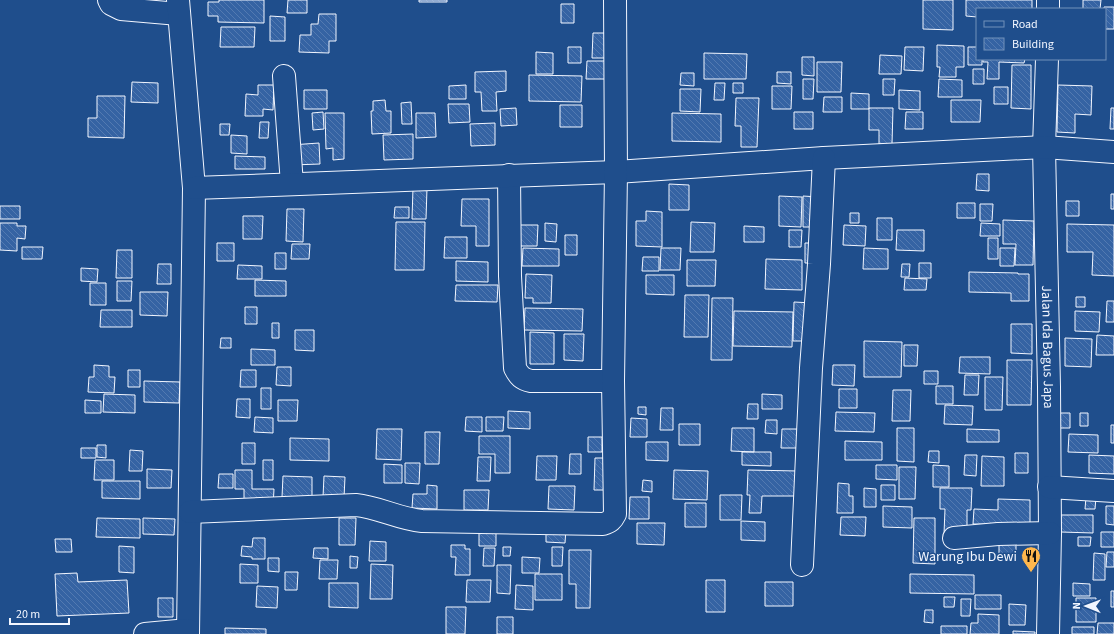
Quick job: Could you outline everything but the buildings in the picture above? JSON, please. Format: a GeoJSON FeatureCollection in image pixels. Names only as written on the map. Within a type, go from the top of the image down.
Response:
{"type":"FeatureCollection","features":[{"type":"Feature","properties":{"kind":"street"},"geometry":{"type":"LineString","coordinates":[[109,0],[111,4],[122,9],[179,7],[194,188],[188,632],[145,634]]}},
{"type":"Feature","properties":{"kind":"street"},"geometry":{"type":"LineString","coordinates":[[190,512],[356,505],[365,506],[405,519],[422,521],[609,523],[615,514],[615,0]]}},
{"type":"Feature","properties":{"kind":"street","name":"Jalan Ida Bagus Japa"},"geometry":{"type":"LineString","coordinates":[[1048,60],[1044,147],[1050,533],[1048,634]]}},
{"type":"Feature","properties":{"kind":"street"},"geometry":{"type":"LineString","coordinates":[[284,76],[292,184]]}},
{"type":"Feature","properties":{"kind":"street"},"geometry":{"type":"LineString","coordinates":[[194,188],[616,172],[824,158],[1044,147],[1114,152]]}},
{"type":"Feature","properties":{"kind":"street"},"geometry":{"type":"LineString","coordinates":[[802,565],[811,368],[819,264],[824,158]]}},
{"type":"Feature","properties":{"kind":"street"},"geometry":{"type":"LineString","coordinates":[[509,175],[510,276],[515,368],[518,375],[523,379],[531,381],[614,381]]}},
{"type":"Feature","properties":{"kind":"street"},"geometry":{"type":"LineString","coordinates":[[1049,487],[1114,490]]}},
{"type":"Feature","properties":{"kind":"street"},"geometry":{"type":"LineString","coordinates":[[954,538],[998,534],[1050,533]]}},
{"type":"Feature","properties":{"kind":"place","name":"Warung Ibu Dewi"},"geometry":{"type":"Point","coordinates":[1031,573]}}]}
